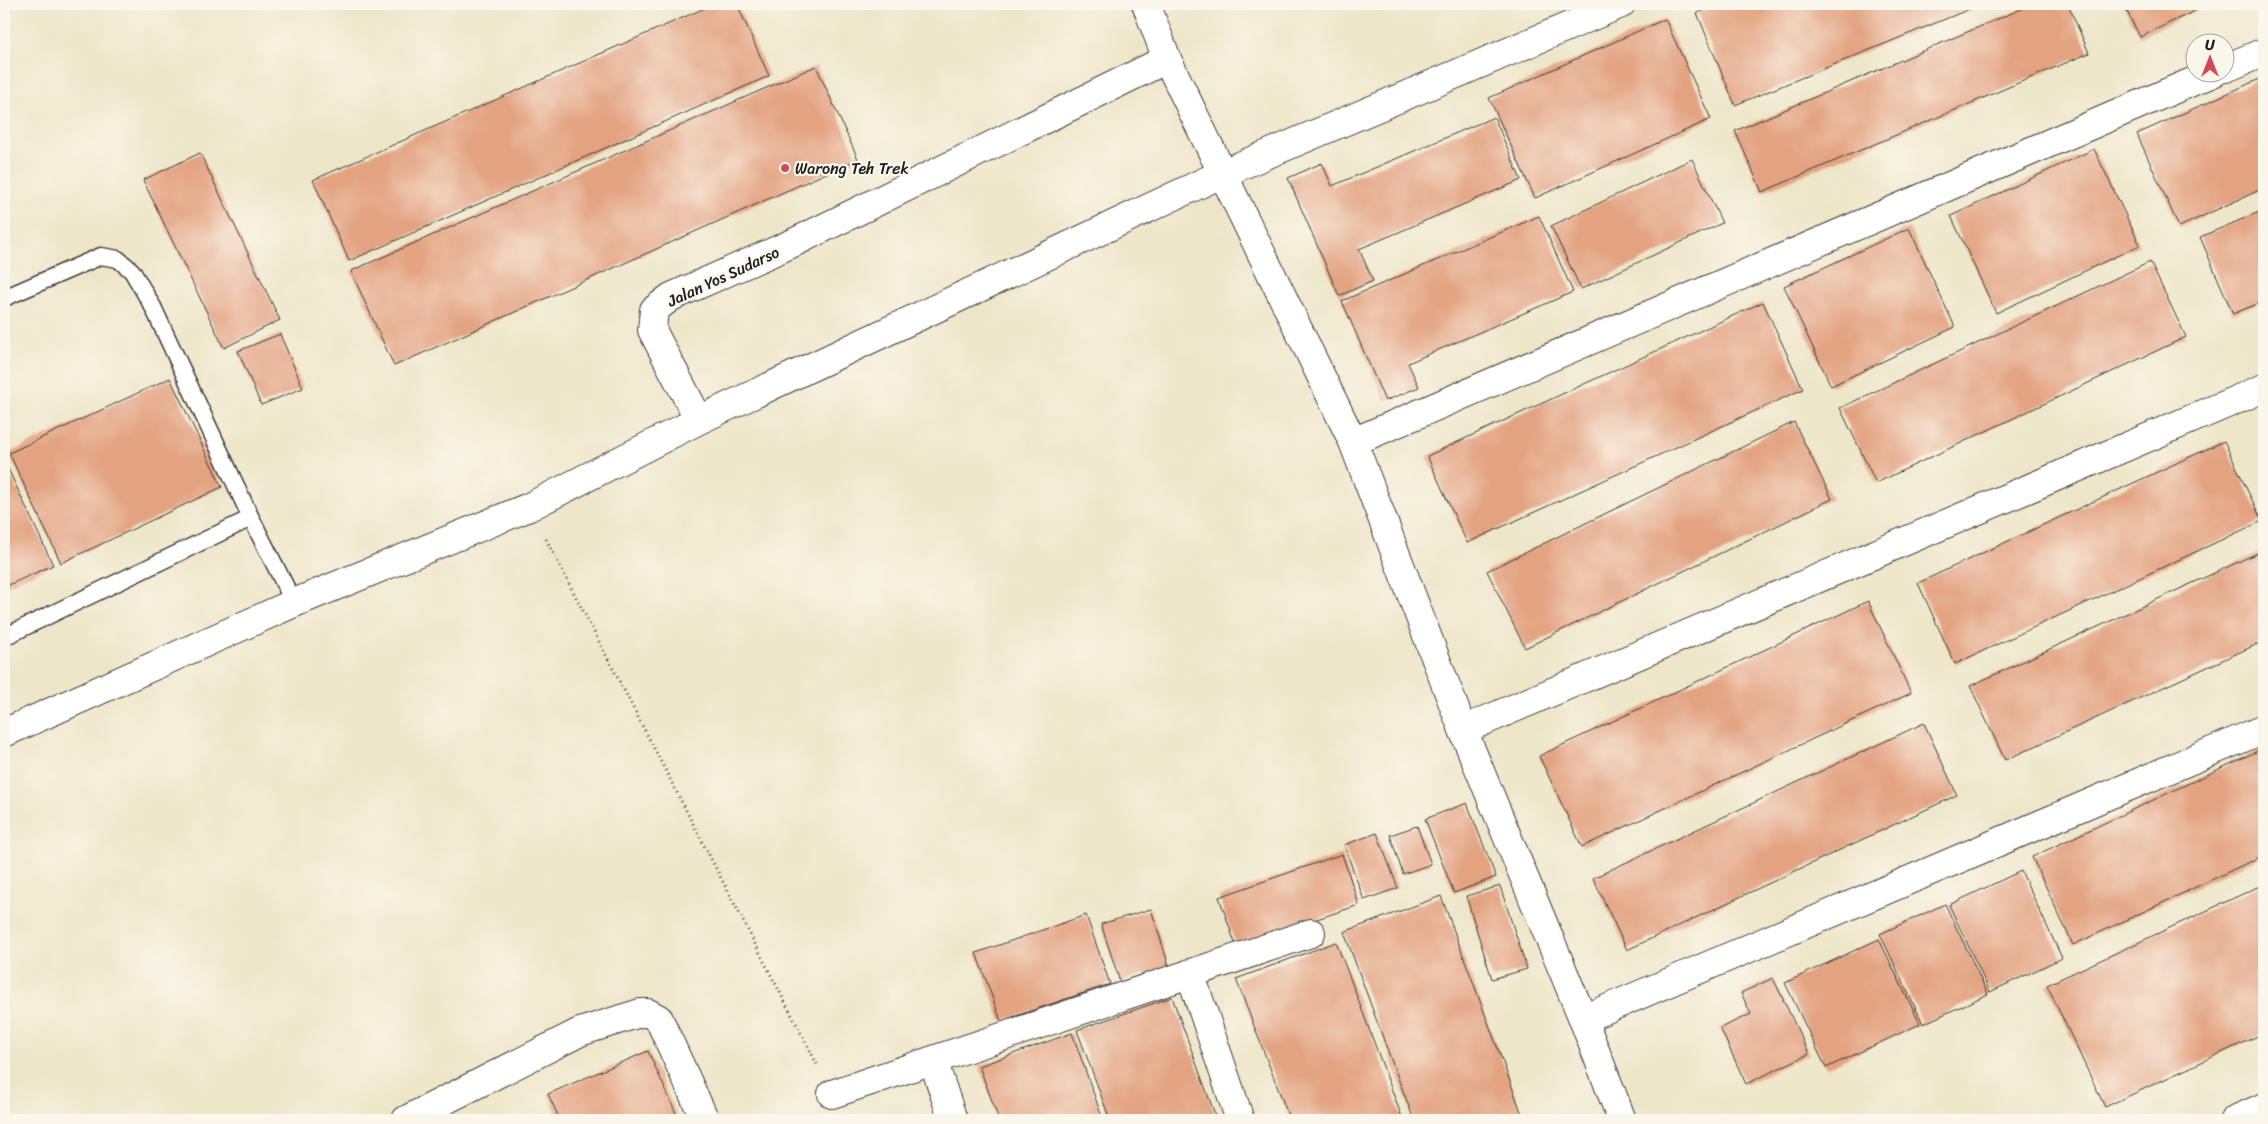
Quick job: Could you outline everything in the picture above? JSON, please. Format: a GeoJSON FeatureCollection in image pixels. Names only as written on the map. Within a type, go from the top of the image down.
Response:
{"type":"FeatureCollection","features":[{"type":"Feature","properties":{"kind":"street"},"geometry":{"type":"LineString","coordinates":[[1146,4],[1167,59],[1353,442],[1463,730],[1583,1019],[1622,1120]]}},
{"type":"Feature","properties":{"kind":"street"},"geometry":{"type":"LineString","coordinates":[[4,732],[294,603],[530,507],[699,420],[1222,174],[1621,4]]}},
{"type":"Feature","properties":{"kind":"street"},"geometry":{"type":"LineString","coordinates":[[2236,64],[2264,52]]}},
{"type":"Feature","properties":{"kind":"street","name":"Jalan Yos Sudarso"},"geometry":{"type":"LineString","coordinates":[[699,420],[652,330],[654,310],[671,297],[793,243],[1167,59]]}},
{"type":"Feature","properties":{"kind":"street"},"geometry":{"type":"LineString","coordinates":[[1353,442],[2193,82]]}},
{"type":"Feature","properties":{"kind":"street"},"geometry":{"type":"LineString","coordinates":[[1463,730],[2264,388]]}},
{"type":"Feature","properties":{"kind":"street"},"geometry":{"type":"LineString","coordinates":[[1583,1019],[2264,729]]}},
{"type":"Feature","properties":{"kind":"street"},"geometry":{"type":"LineString","coordinates":[[832,1094],[1311,933]]}},
{"type":"Feature","properties":{"kind":"street"},"geometry":{"type":"LineString","coordinates":[[1190,973],[1240,1120]]}},
{"type":"Feature","properties":{"kind":"street"},"geometry":{"type":"LineString","coordinates":[[406,1120],[580,1032],[640,1013],[648,1013],[659,1019],[704,1120]]}},
{"type":"Feature","properties":{"kind":"street"},"geometry":{"type":"LineString","coordinates":[[933,1060],[953,1120]]}},
{"type":"Feature","properties":{"kind":"street"},"geometry":{"type":"LineString","coordinates":[[2234,1120],[2264,1107]]}},
{"type":"Feature","properties":{"kind":"lane"},"geometry":{"type":"LineString","coordinates":[[4,298],[101,256],[118,259],[132,272],[153,307],[251,518],[294,603]]}},
{"type":"Feature","properties":{"kind":"lane"},"geometry":{"type":"LineString","coordinates":[[4,637],[251,518]]}},
{"type":"Feature","properties":{"kind":"path"},"geometry":{"type":"LineString","coordinates":[[530,507],[832,1094]]}},
{"type":"Feature","properties":{"kind":"building"},"geometry":{"type":"Polygon","coordinates":[[[714,4],[737,4],[769,76],[349,261],[313,180],[714,4]]]}},
{"type":"Feature","properties":{"kind":"building"},"geometry":{"type":"Polygon","coordinates":[[[1721,4],[1982,4],[1735,105],[1697,13],[1721,4]]]}},
{"type":"Feature","properties":{"kind":"building"},"geometry":{"type":"Polygon","coordinates":[[[2033,4],[2068,4],[2089,53],[1762,192],[1735,131],[2033,4]]]}},
{"type":"Feature","properties":{"kind":"building"},"geometry":{"type":"Polygon","coordinates":[[[2123,4],[2209,4],[2140,37],[2123,4]]]}},
{"type":"Feature","properties":{"kind":"building"},"geometry":{"type":"Polygon","coordinates":[[[1665,19],[1711,119],[1535,198],[1489,98],[1665,19]]]}},
{"type":"Feature","properties":{"kind":"building"},"geometry":{"type":"Polygon","coordinates":[[[816,66],[858,159],[394,366],[351,271],[816,66]]]}},
{"type":"Feature","properties":{"kind":"building"},"geometry":{"type":"Polygon","coordinates":[[[2264,77],[2264,188],[2179,227],[2137,134],[2264,77]]]}},
{"type":"Feature","properties":{"kind":"building"},"geometry":{"type":"Polygon","coordinates":[[[1494,117],[1521,180],[1359,249],[1373,281],[1339,296],[1288,178],[1322,163],[1332,186],[1494,117]]]}},
{"type":"Feature","properties":{"kind":"building"},"geometry":{"type":"Polygon","coordinates":[[[2094,149],[2140,245],[1996,313],[1951,216],[2094,149]]]}},
{"type":"Feature","properties":{"kind":"building"},"geometry":{"type":"Polygon","coordinates":[[[200,153],[280,320],[224,348],[143,180],[200,153]]]}},
{"type":"Feature","properties":{"kind":"building"},"geometry":{"type":"Polygon","coordinates":[[[1692,159],[1722,223],[1581,289],[1551,226],[1692,159]]]}},
{"type":"Feature","properties":{"kind":"building"},"geometry":{"type":"Polygon","coordinates":[[[2264,210],[2264,301],[2233,314],[2200,237],[2264,210]]]}},
{"type":"Feature","properties":{"kind":"building"},"geometry":{"type":"Polygon","coordinates":[[[1539,216],[1573,292],[1408,363],[1419,387],[1385,401],[1342,301],[1539,216]]]}},
{"type":"Feature","properties":{"kind":"building"},"geometry":{"type":"Polygon","coordinates":[[[1909,228],[1955,327],[1831,386],[1784,286],[1909,228]]]}},
{"type":"Feature","properties":{"kind":"building"},"geometry":{"type":"Polygon","coordinates":[[[2150,262],[2186,337],[1876,483],[1840,408],[2150,262]]]}},
{"type":"Feature","properties":{"kind":"building"},"geometry":{"type":"Polygon","coordinates":[[[1763,302],[1803,389],[1467,543],[1427,456],[1763,302]]]}},
{"type":"Feature","properties":{"kind":"building"},"geometry":{"type":"Polygon","coordinates":[[[280,334],[303,388],[261,405],[238,351],[280,334]]]}},
{"type":"Feature","properties":{"kind":"building"},"geometry":{"type":"Polygon","coordinates":[[[170,378],[222,487],[61,563],[9,453],[170,378]]]}},
{"type":"Feature","properties":{"kind":"building"},"geometry":{"type":"Polygon","coordinates":[[[1794,422],[1832,499],[1525,648],[1487,571],[1794,422]]]}},
{"type":"Feature","properties":{"kind":"building"},"geometry":{"type":"Polygon","coordinates":[[[2224,441],[2262,521],[1955,664],[1918,583],[2224,441]]]}},
{"type":"Feature","properties":{"kind":"building"},"geometry":{"type":"Polygon","coordinates":[[[4,460],[53,565],[4,587],[4,460]]]}},
{"type":"Feature","properties":{"kind":"building"},"geometry":{"type":"Polygon","coordinates":[[[2264,550],[2264,641],[2005,760],[1970,686],[2264,550]]]}},
{"type":"Feature","properties":{"kind":"building"},"geometry":{"type":"Polygon","coordinates":[[[1868,601],[1911,693],[1582,847],[1539,756],[1868,601]]]}},
{"type":"Feature","properties":{"kind":"building"},"geometry":{"type":"Polygon","coordinates":[[[1924,723],[1957,795],[1627,950],[1593,878],[1924,723]]]}},
{"type":"Feature","properties":{"kind":"building"},"geometry":{"type":"Polygon","coordinates":[[[2264,748],[2264,855],[2073,945],[2032,857],[2264,748]]]}},
{"type":"Feature","properties":{"kind":"building"},"geometry":{"type":"Polygon","coordinates":[[[1467,803],[1496,877],[1454,893],[1425,819],[1467,803]]]}},
{"type":"Feature","properties":{"kind":"building"},"geometry":{"type":"Polygon","coordinates":[[[1417,826],[1431,864],[1403,874],[1390,835],[1417,826]]]}},
{"type":"Feature","properties":{"kind":"building"},"geometry":{"type":"Polygon","coordinates":[[[1377,833],[1398,888],[1364,900],[1344,845],[1377,833]]]}},
{"type":"Feature","properties":{"kind":"building"},"geometry":{"type":"Polygon","coordinates":[[[1342,854],[1359,905],[1236,946],[1219,897],[1342,854]]]}},
{"type":"Feature","properties":{"kind":"building"},"geometry":{"type":"Polygon","coordinates":[[[2021,871],[2062,958],[1990,992],[1949,905],[2021,871]]]}},
{"type":"Feature","properties":{"kind":"building"},"geometry":{"type":"Polygon","coordinates":[[[2264,884],[2264,1033],[2105,1107],[2047,985],[2264,884]]]}},
{"type":"Feature","properties":{"kind":"building"},"geometry":{"type":"Polygon","coordinates":[[[1500,886],[1527,969],[1492,979],[1466,896],[1500,886]]]}},
{"type":"Feature","properties":{"kind":"building"},"geometry":{"type":"Polygon","coordinates":[[[1441,896],[1524,1120],[1414,1120],[1392,1062],[1344,932],[1441,896]]]}},
{"type":"Feature","properties":{"kind":"building"},"geometry":{"type":"Polygon","coordinates":[[[1945,904],[1988,994],[1923,1024],[1880,934],[1945,904]]]}},
{"type":"Feature","properties":{"kind":"building"},"geometry":{"type":"Polygon","coordinates":[[[1151,909],[1169,966],[1120,982],[1101,924],[1151,909]]]}},
{"type":"Feature","properties":{"kind":"building"},"geometry":{"type":"Polygon","coordinates":[[[1086,915],[1110,984],[1001,1021],[976,953],[1086,915]]]}},
{"type":"Feature","properties":{"kind":"building"},"geometry":{"type":"Polygon","coordinates":[[[1879,939],[1920,1024],[1826,1068],[1785,983],[1879,939]]]}},
{"type":"Feature","properties":{"kind":"building"},"geometry":{"type":"Polygon","coordinates":[[[1336,942],[1403,1120],[1290,1120],[1236,979],[1336,942]]]}},
{"type":"Feature","properties":{"kind":"building"},"geometry":{"type":"Polygon","coordinates":[[[1773,978],[1809,1054],[1746,1084],[1720,1028],[1751,1014],[1741,993],[1773,978]]]}},
{"type":"Feature","properties":{"kind":"building"},"geometry":{"type":"Polygon","coordinates":[[[1172,997],[1217,1120],[1110,1120],[1077,1030],[1172,997]]]}},
{"type":"Feature","properties":{"kind":"building"},"geometry":{"type":"Polygon","coordinates":[[[1072,1033],[1103,1120],[999,1120],[979,1066],[1072,1033]]]}},
{"type":"Feature","properties":{"kind":"building"},"geometry":{"type":"Polygon","coordinates":[[[648,1051],[679,1120],[560,1120],[548,1094],[648,1051]]]}},
{"type":"Feature","properties":{"kind":"place","name":"Warong Teh Trek"},"geometry":{"type":"Point","coordinates":[785,168]}}]}
